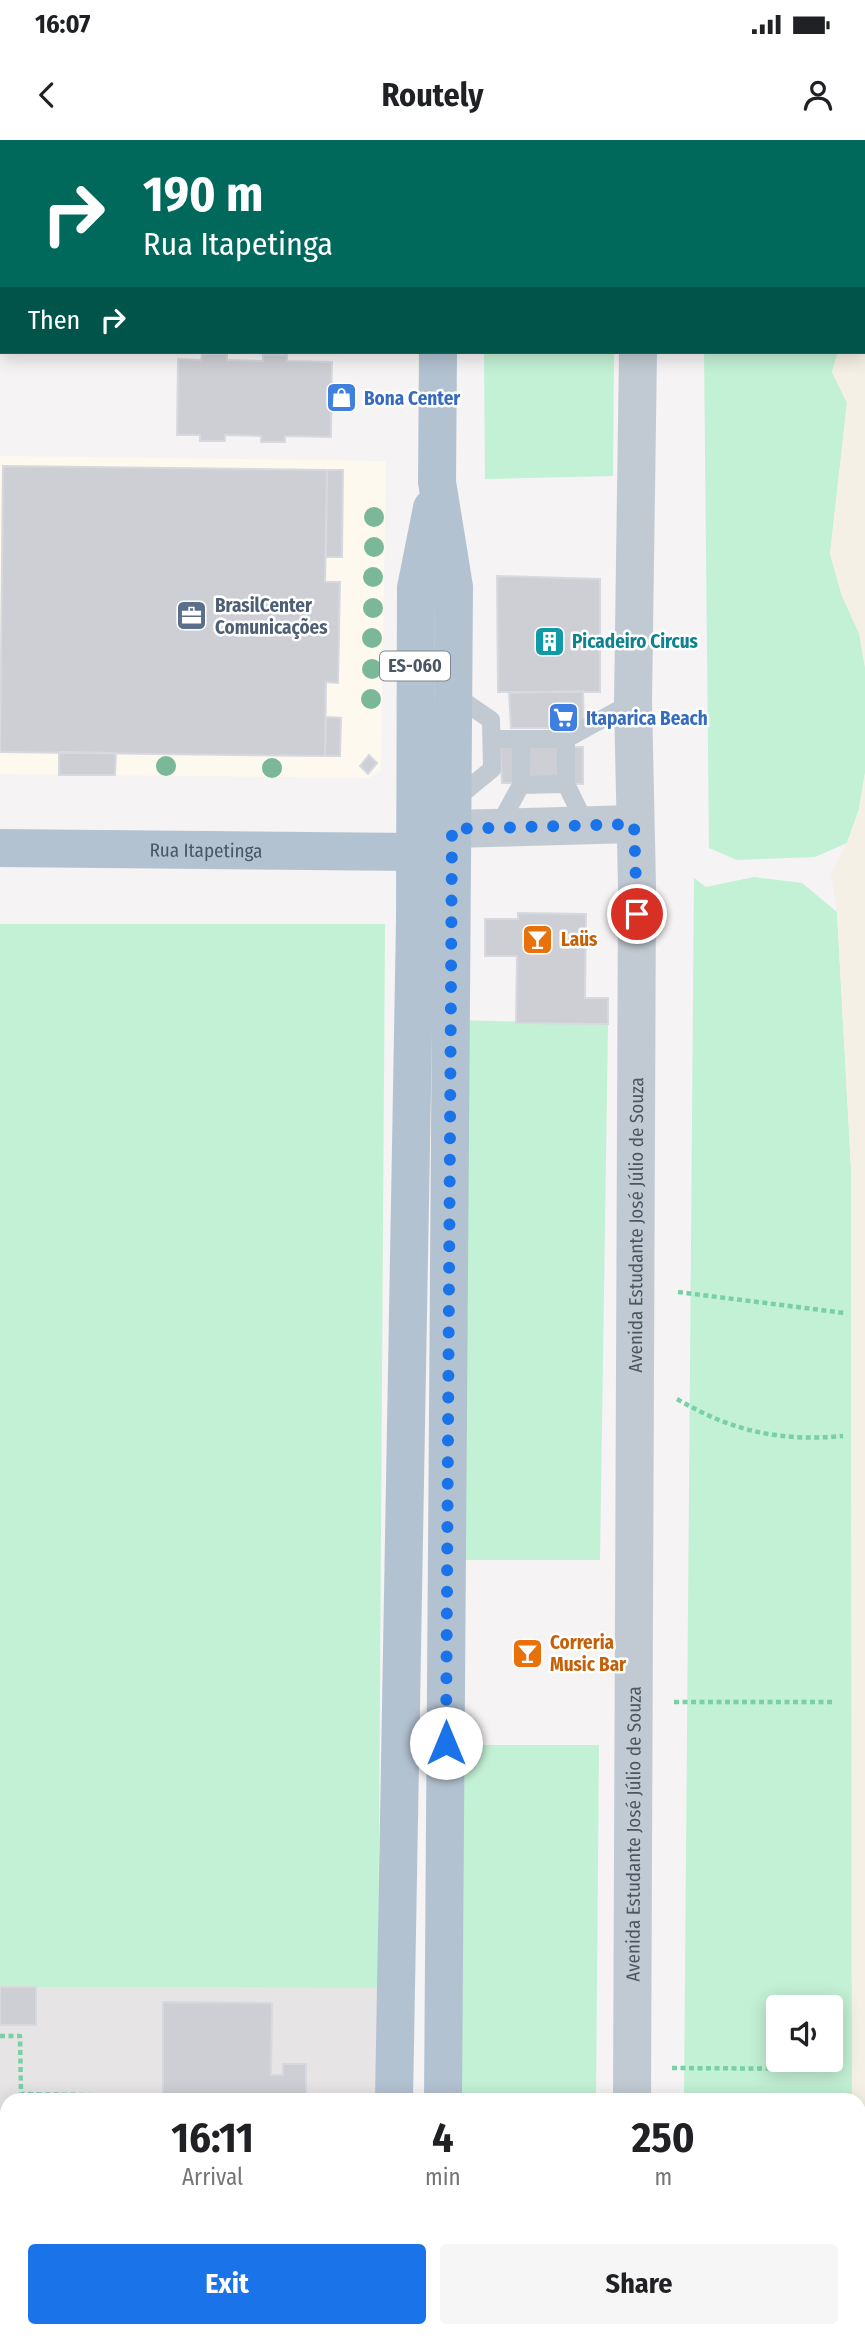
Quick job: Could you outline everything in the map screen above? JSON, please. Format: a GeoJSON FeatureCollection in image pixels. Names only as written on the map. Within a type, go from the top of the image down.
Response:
{"type":"FeatureCollection","features":[{"type":"Feature","properties":{"kind":"main road","name":"ES-060"},"geometry":{"type":"LineString","coordinates":[[438,354],[437,482],[454,587],[443,2093]]}},
{"type":"Feature","properties":{"kind":"main road","name":"ES-060"},"geometry":{"type":"LineString","coordinates":[[394,2093],[415,852],[416,588],[437,482]]}},
{"type":"Feature","properties":{"kind":"main road","name":"Rua Itapetinga"},"geometry":{"type":"LineString","coordinates":[[0,848],[415,852]]}},
{"type":"Feature","properties":{"kind":"street","name":"Avenida Estudante José Júlio de Souza"},"geometry":{"type":"LineString","coordinates":[[632,2093],[637,886],[633,702],[638,354]]}},
{"type":"Feature","properties":{"kind":"street"},"geometry":{"type":"LineString","coordinates":[[452,815],[498,827],[634,824]]}},
{"type":"Feature","properties":{"kind":"lane"},"geometry":{"type":"LineString","coordinates":[[452,815],[490,773],[492,738],[489,717],[453,694]]}},
{"type":"Feature","properties":{"kind":"lane"},"geometry":{"type":"LineString","coordinates":[[492,738],[566,739],[633,702]]}},
{"type":"Feature","properties":{"kind":"lane"},"geometry":{"type":"LineString","coordinates":[[498,827],[521,785],[521,739]]}},
{"type":"Feature","properties":{"kind":"lane"},"geometry":{"type":"LineString","coordinates":[[566,739],[566,784],[587,827]]}},
{"type":"Feature","properties":{"kind":"lane"},"geometry":{"type":"LineString","coordinates":[[521,785],[566,784]]}},
{"type":"Feature","properties":{"kind":"path"},"geometry":{"type":"LineString","coordinates":[[678,1292],[845,1313]]}},
{"type":"Feature","properties":{"kind":"path"},"geometry":{"type":"LineString","coordinates":[[677,1399],[719,1421],[786,1439],[843,1436]]}},
{"type":"Feature","properties":{"kind":"path"},"geometry":{"type":"LineString","coordinates":[[674,1702],[835,1702]]}},
{"type":"Feature","properties":{"kind":"path"},"geometry":{"type":"LineString","coordinates":[[0,2036],[20,2036],[21,2093]]}},
{"type":"Feature","properties":{"kind":"path"},"geometry":{"type":"LineString","coordinates":[[672,2068],[766,2069]]}},
{"type":"Feature","properties":{"kind":"shaded area","name":"BrasilCenter Comunicações"},"geometry":{"type":"Polygon","coordinates":[[[0,456],[386,461],[381,771],[368,778],[0,774],[0,456]]]}},
{"type":"Feature","properties":{"kind":"shaded area"},"geometry":{"type":"Polygon","coordinates":[[[0,1987],[378,1988],[376,2093],[0,2093],[0,1987]]]}},
{"type":"Feature","properties":{"kind":"green space"},"geometry":{"type":"Polygon","coordinates":[[[484,354],[614,354],[613,476],[485,479],[484,354]]]}},
{"type":"Feature","properties":{"kind":"green space"},"geometry":{"type":"Polygon","coordinates":[[[704,354],[837,354],[832,372],[847,403],[830,554],[842,596],[859,633],[865,667],[865,773],[859,809],[847,843],[815,857],[737,860],[709,848],[704,354]]]}},
{"type":"Feature","properties":{"kind":"green space"},"geometry":{"type":"Polygon","coordinates":[[[754,877],[802,883],[837,912],[851,1168],[852,2093],[684,2093],[694,878],[706,887],[754,877]]]}},
{"type":"Feature","properties":{"kind":"green space"},"geometry":{"type":"Polygon","coordinates":[[[0,924],[385,924],[378,1988],[0,1987],[0,924]]]}},
{"type":"Feature","properties":{"kind":"green space"},"geometry":{"type":"Polygon","coordinates":[[[456,1020],[608,1024],[600,1560],[452,1560],[456,1020]]]}},
{"type":"Feature","properties":{"kind":"green space"},"geometry":{"type":"Polygon","coordinates":[[[450,1745],[599,1745],[596,2093],[447,2093],[450,1745]]]}},
{"type":"Feature","properties":{"kind":"sand"},"geometry":{"type":"Polygon","coordinates":[[[837,354],[865,354],[865,667],[859,633],[842,596],[830,554],[847,403],[832,372],[837,354]]]}},
{"type":"Feature","properties":{"kind":"sand"},"geometry":{"type":"Polygon","coordinates":[[[865,773],[865,2093],[852,2093],[851,1168],[837,912],[831,873],[847,843],[859,809],[865,773]]]}},
{"type":"Feature","properties":{"kind":"building"},"geometry":{"type":"Polygon","coordinates":[[[202,354],[227,354],[227,360],[263,361],[263,355],[287,355],[287,361],[332,362],[331,437],[285,436],[285,442],[261,442],[261,436],[225,435],[225,441],[200,441],[200,435],[177,435],[178,359],[201,360],[202,354]]]}},
{"type":"Feature","properties":{"kind":"building","name":"BrasilCenter Comunicações"},"geometry":{"type":"Polygon","coordinates":[[[3,466],[327,470],[325,582],[340,582],[338,683],[326,682],[325,756],[0,752],[3,466]]]}},
{"type":"Feature","properties":{"kind":"building"},"geometry":{"type":"Polygon","coordinates":[[[327,470],[343,470],[342,557],[326,557],[327,470]]]}},
{"type":"Feature","properties":{"kind":"building","name":"Picadeiro Circus"},"geometry":{"type":"Polygon","coordinates":[[[497,576],[600,579],[600,692],[498,692],[497,576]]]}},
{"type":"Feature","properties":{"kind":"building"},"geometry":{"type":"Polygon","coordinates":[[[583,691],[584,728],[511,728],[509,693],[583,691]]]}},
{"type":"Feature","properties":{"kind":"building"},"geometry":{"type":"Polygon","coordinates":[[[326,717],[341,718],[340,756],[325,756],[326,717]]]}},
{"type":"Feature","properties":{"kind":"building"},"geometry":{"type":"Polygon","coordinates":[[[500,747],[583,747],[583,784],[502,783],[500,747]]]}},
{"type":"Feature","properties":{"kind":"building"},"geometry":{"type":"Polygon","coordinates":[[[59,752],[116,753],[115,775],[59,775],[59,752]]]}},
{"type":"Feature","properties":{"kind":"building"},"geometry":{"type":"Polygon","coordinates":[[[369,755],[377,763],[368,774],[360,766],[369,755]]]}},
{"type":"Feature","properties":{"kind":"building"},"geometry":{"type":"Polygon","coordinates":[[[518,913],[586,914],[585,998],[608,998],[608,1024],[516,1023],[517,956],[485,956],[485,919],[518,919],[518,913]]]}},
{"type":"Feature","properties":{"kind":"building"},"geometry":{"type":"Polygon","coordinates":[[[0,1987],[36,1987],[36,2025],[0,2025],[0,1987]]]}},
{"type":"Feature","properties":{"kind":"building"},"geometry":{"type":"Polygon","coordinates":[[[163,2002],[272,2003],[271,2075],[283,2075],[283,2064],[306,2064],[306,2093],[163,2093],[163,2002]]]}},
{"type":"Feature","properties":{"kind":"place","name":"Bona Center"},"geometry":{"type":"Point","coordinates":[341,398]}},
{"type":"Feature","properties":{"kind":"place","name":"BrasilCenter Comunicações"},"geometry":{"type":"Point","coordinates":[192,616]}},
{"type":"Feature","properties":{"kind":"place","name":"Picadeiro Circus"},"geometry":{"type":"Point","coordinates":[549,641]}},
{"type":"Feature","properties":{"kind":"place","name":"Itaparica Beach"},"geometry":{"type":"Point","coordinates":[563,718]}},
{"type":"Feature","properties":{"kind":"place","name":"Laüs"},"geometry":{"type":"Point","coordinates":[538,939]}},
{"type":"Feature","properties":{"kind":"place","name":"Correria Music Bar"},"geometry":{"type":"Point","coordinates":[527,1653]}},
{"type":"Feature","properties":{"kind":"route"},"geometry":{"type":"LineString","coordinates":[[446,1743],[452,829],[634,824],[637,914]]}}]}
